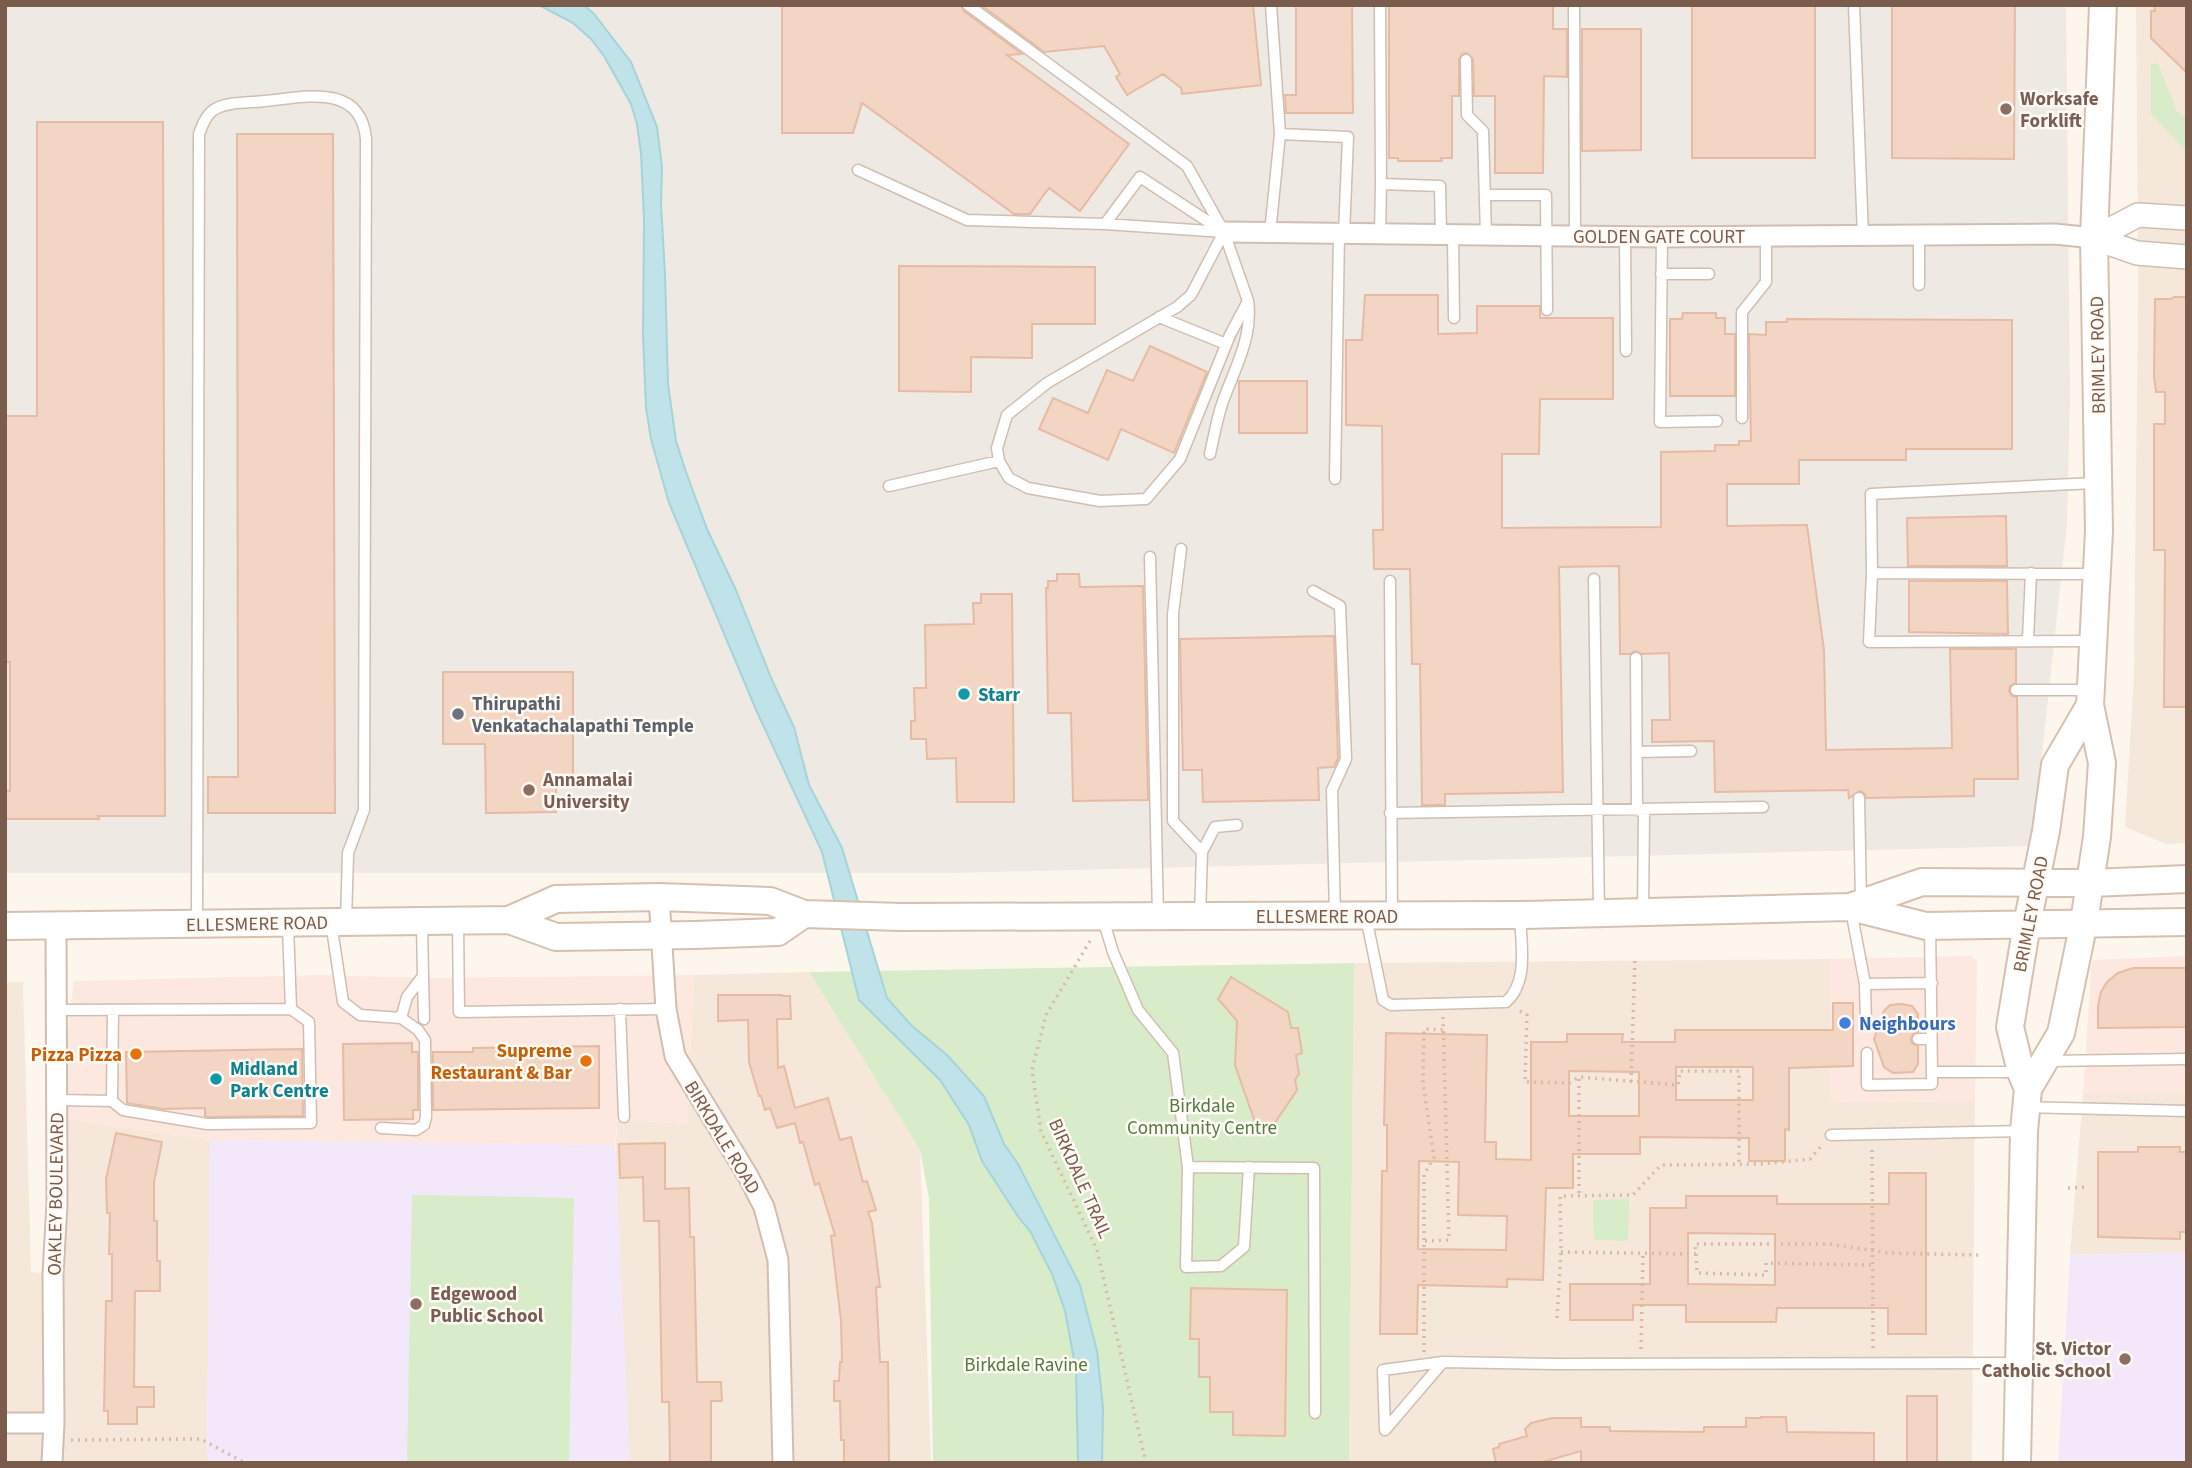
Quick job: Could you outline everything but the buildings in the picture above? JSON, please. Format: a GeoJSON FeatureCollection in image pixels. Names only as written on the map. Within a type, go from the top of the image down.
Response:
{"type":"FeatureCollection","features":[{"type":"Feature","properties":{"kind":"main road","name":"BRIMLEY ROAD"},"geometry":{"type":"LineString","coordinates":[[2024,1100],[2062,1033],[2091,883],[2097,837],[2102,763],[2091,698],[2099,483],[2094,238],[2103,5]]}},
{"type":"Feature","properties":{"kind":"main road","name":"BRIMLEY ROAD"},"geometry":{"type":"LineString","coordinates":[[2017,1463],[2024,1100],[2010,1027],[2046,831],[2054,765],[2091,698]]}},
{"type":"Feature","properties":{"kind":"main road","name":"ELLESMERE ROAD"},"geometry":{"type":"LineString","coordinates":[[509,920],[556,899],[659,897],[770,901],[804,914],[901,917],[1520,915],[1855,904],[1922,882],[2091,883],[2187,879]]}},
{"type":"Feature","properties":{"kind":"main road","name":"ELLESMERE ROAD"},"geometry":{"type":"LineString","coordinates":[[1855,904],[1930,926],[2187,922]]}},
{"type":"Feature","properties":{"kind":"main road","name":"ELLESMERE ROAD"},"geometry":{"type":"LineString","coordinates":[[5,926],[509,920],[556,937],[778,932],[804,914]]}},
{"type":"Feature","properties":{"kind":"street"},"geometry":{"type":"LineString","coordinates":[[2094,238],[2138,215],[2187,218]]}},
{"type":"Feature","properties":{"kind":"street","name":"GOLDEN GATE COURT"},"geometry":{"type":"LineString","coordinates":[[1224,232],[1625,237],[2055,234],[2094,238]]}},
{"type":"Feature","properties":{"kind":"street"},"geometry":{"type":"LineString","coordinates":[[2094,238],[2137,253],[2187,257]]}},
{"type":"Feature","properties":{"kind":"street","name":"BIRKDALE ROAD"},"geometry":{"type":"LineString","coordinates":[[659,897],[666,1009],[675,1056],[764,1207],[778,1260],[783,1463]]}},
{"type":"Feature","properties":{"kind":"street","name":"OAKLEY BOULEVARD"},"geometry":{"type":"LineString","coordinates":[[52,1463],[52,1274],[57,1204],[56,925]]}},
{"type":"Feature","properties":{"kind":"street"},"geometry":{"type":"LineString","coordinates":[[5,1423],[54,1423]]}},
{"type":"Feature","properties":{"kind":"lane"},"geometry":{"type":"LineString","coordinates":[[968,5],[1187,166],[1224,232],[1248,301],[1250,316],[1245,344],[1222,403],[1210,454]]}},
{"type":"Feature","properties":{"kind":"lane"},"geometry":{"type":"LineString","coordinates":[[1270,233],[1280,134],[1271,5]]}},
{"type":"Feature","properties":{"kind":"lane"},"geometry":{"type":"LineString","coordinates":[[1573,5],[1575,236]]}},
{"type":"Feature","properties":{"kind":"lane"},"geometry":{"type":"LineString","coordinates":[[1854,5],[1863,236]]}},
{"type":"Feature","properties":{"kind":"lane"},"geometry":{"type":"LineString","coordinates":[[1380,6],[1380,234]]}},
{"type":"Feature","properties":{"kind":"lane"},"geometry":{"type":"LineString","coordinates":[[1466,60],[1467,114],[1483,131],[1486,235]]}},
{"type":"Feature","properties":{"kind":"lane"},"geometry":{"type":"LineString","coordinates":[[197,924],[199,134],[210,113],[225,105],[316,96],[344,101],[353,107],[365,126],[366,139],[364,810],[348,853],[338,922],[343,1002],[360,1015],[401,1018],[418,1030],[425,1040],[424,1125],[416,1130],[381,1128]]}},
{"type":"Feature","properties":{"kind":"lane"},"geometry":{"type":"LineString","coordinates":[[1280,134],[1348,137],[1341,234],[1335,479]]}},
{"type":"Feature","properties":{"kind":"lane"},"geometry":{"type":"LineString","coordinates":[[858,170],[967,220],[1105,224],[1224,232]]}},
{"type":"Feature","properties":{"kind":"lane"},"geometry":{"type":"LineString","coordinates":[[1105,224],[1140,177],[1224,232]]}},
{"type":"Feature","properties":{"kind":"lane"},"geometry":{"type":"LineString","coordinates":[[1381,184],[1440,186],[1454,318]]}},
{"type":"Feature","properties":{"kind":"lane"},"geometry":{"type":"LineString","coordinates":[[1485,195],[1546,195],[1547,310]]}},
{"type":"Feature","properties":{"kind":"lane"},"geometry":{"type":"LineString","coordinates":[[1224,232],[1191,295],[1047,383],[1007,415],[997,448],[999,461],[1009,478],[1028,488],[1100,501],[1146,499],[1180,459],[1226,344],[1248,301]]}},
{"type":"Feature","properties":{"kind":"lane"},"geometry":{"type":"LineString","coordinates":[[1919,235],[1919,285]]}},
{"type":"Feature","properties":{"kind":"lane"},"geometry":{"type":"LineString","coordinates":[[1742,418],[1742,313],[1766,282],[1766,236]]}},
{"type":"Feature","properties":{"kind":"lane"},"geometry":{"type":"LineString","coordinates":[[1625,237],[1626,351]]}},
{"type":"Feature","properties":{"kind":"lane"},"geometry":{"type":"LineString","coordinates":[[1662,237],[1660,422],[1717,421]]}},
{"type":"Feature","properties":{"kind":"lane"},"geometry":{"type":"LineString","coordinates":[[1661,274],[1709,274]]}},
{"type":"Feature","properties":{"kind":"lane"},"geometry":{"type":"LineString","coordinates":[[1159,317],[1226,344]]}},
{"type":"Feature","properties":{"kind":"lane"},"geometry":{"type":"LineString","coordinates":[[889,486],[999,461]]}},
{"type":"Feature","properties":{"kind":"lane"},"geometry":{"type":"LineString","coordinates":[[2094,641],[1870,642],[1871,494],[2099,483]]}},
{"type":"Feature","properties":{"kind":"lane"},"geometry":{"type":"LineString","coordinates":[[1181,549],[1172,614],[1173,821],[1202,852]]}},
{"type":"Feature","properties":{"kind":"lane"},"geometry":{"type":"LineString","coordinates":[[1150,557],[1158,916]]}},
{"type":"Feature","properties":{"kind":"lane"},"geometry":{"type":"LineString","coordinates":[[1872,573],[2097,574]]}},
{"type":"Feature","properties":{"kind":"lane"},"geometry":{"type":"LineString","coordinates":[[2028,640],[2031,573]]}},
{"type":"Feature","properties":{"kind":"lane"},"geometry":{"type":"LineString","coordinates":[[1594,579],[1599,913]]}},
{"type":"Feature","properties":{"kind":"lane"},"geometry":{"type":"LineString","coordinates":[[1390,581],[1392,916]]}},
{"type":"Feature","properties":{"kind":"lane"},"geometry":{"type":"LineString","coordinates":[[1313,591],[1340,606],[1346,759],[1332,790],[1335,916]]}},
{"type":"Feature","properties":{"kind":"lane"},"geometry":{"type":"LineString","coordinates":[[1636,658],[1643,912]]}},
{"type":"Feature","properties":{"kind":"lane"},"geometry":{"type":"LineString","coordinates":[[2017,690],[2091,698]]}},
{"type":"Feature","properties":{"kind":"lane"},"geometry":{"type":"LineString","coordinates":[[1637,752],[1691,751]]}},
{"type":"Feature","properties":{"kind":"lane"},"geometry":{"type":"LineString","coordinates":[[1859,798],[1855,904],[1865,984],[1866,1025]]}},
{"type":"Feature","properties":{"kind":"lane"},"geometry":{"type":"LineString","coordinates":[[1390,813],[1763,807]]}},
{"type":"Feature","properties":{"kind":"lane"},"geometry":{"type":"LineString","coordinates":[[1200,916],[1202,852],[1215,827],[1237,825]]}},
{"type":"Feature","properties":{"kind":"lane"},"geometry":{"type":"LineString","coordinates":[[1365,916],[1383,1000],[1391,1005],[1506,1002],[1515,994],[1522,963],[1520,915]]}},
{"type":"Feature","properties":{"kind":"lane"},"geometry":{"type":"LineString","coordinates":[[1103,916],[1113,952],[1138,1010],[1173,1053],[1188,1167],[1186,1267],[1221,1266],[1244,1247],[1249,1167]]}},
{"type":"Feature","properties":{"kind":"lane"},"geometry":{"type":"LineString","coordinates":[[422,921],[424,1019]]}},
{"type":"Feature","properties":{"kind":"lane"},"geometry":{"type":"LineString","coordinates":[[458,921],[459,1012],[666,1009]]}},
{"type":"Feature","properties":{"kind":"lane"},"geometry":{"type":"LineString","coordinates":[[288,922],[291,1009]]}},
{"type":"Feature","properties":{"kind":"lane"},"geometry":{"type":"LineString","coordinates":[[1867,1053],[1867,1085],[1932,1084],[1930,926]]}},
{"type":"Feature","properties":{"kind":"lane"},"geometry":{"type":"LineString","coordinates":[[401,1018],[407,997],[423,976]]}},
{"type":"Feature","properties":{"kind":"lane"},"geometry":{"type":"LineString","coordinates":[[1865,984],[1932,983]]}},
{"type":"Feature","properties":{"kind":"lane"},"geometry":{"type":"LineString","coordinates":[[56,1010],[291,1009],[309,1022],[311,1123],[207,1124],[122,1110],[112,1101],[57,1100]]}},
{"type":"Feature","properties":{"kind":"lane"},"geometry":{"type":"LineString","coordinates":[[620,1009],[624,1117]]}},
{"type":"Feature","properties":{"kind":"lane"},"geometry":{"type":"LineString","coordinates":[[112,1101],[113,1010]]}},
{"type":"Feature","properties":{"kind":"lane"},"geometry":{"type":"LineString","coordinates":[[1918,1039],[1931,1039]]}},
{"type":"Feature","properties":{"kind":"lane"},"geometry":{"type":"LineString","coordinates":[[2045,1061],[2187,1059]]}},
{"type":"Feature","properties":{"kind":"lane"},"geometry":{"type":"LineString","coordinates":[[1932,1072],[2024,1100],[2187,1111]]}},
{"type":"Feature","properties":{"kind":"lane"},"geometry":{"type":"LineString","coordinates":[[1831,1135],[1872,1134],[2024,1100]]}},
{"type":"Feature","properties":{"kind":"lane"},"geometry":{"type":"LineString","coordinates":[[1188,1167],[1314,1168],[1315,1413]]}},
{"type":"Feature","properties":{"kind":"lane"},"geometry":{"type":"LineString","coordinates":[[1443,1362],[1385,1430],[1384,1370],[1424,1364],[1443,1362],[2017,1363]]}},
{"type":"Feature","properties":{"kind":"path","name":"BIRKDALE TRAIL"},"geometry":{"type":"LineString","coordinates":[[1103,916],[1046,1015],[1032,1070],[1041,1131],[1097,1250],[1146,1463]]}},
{"type":"Feature","properties":{"kind":"path"},"geometry":{"type":"LineString","coordinates":[[1631,1082],[1635,958]]}},
{"type":"Feature","properties":{"kind":"path"},"geometry":{"type":"LineString","coordinates":[[1506,1002],[1527,1015],[1525,1082],[1569,1083],[1578,1077],[1678,1085],[1680,1071],[1738,1071],[1739,1165]]}},
{"type":"Feature","properties":{"kind":"path"},"geometry":{"type":"LineString","coordinates":[[1424,1241],[1449,1240],[1443,1004]]}},
{"type":"Feature","properties":{"kind":"path"},"geometry":{"type":"LineString","coordinates":[[1424,1364],[1424,1175],[1434,1157],[1423,1083],[1424,1029],[1443,1030]]}},
{"type":"Feature","properties":{"kind":"path"},"geometry":{"type":"LineString","coordinates":[[1578,1077],[1579,1195]]}},
{"type":"Feature","properties":{"kind":"path"},"geometry":{"type":"LineString","coordinates":[[1872,1134],[1873,1364]]}},
{"type":"Feature","properties":{"kind":"path"},"geometry":{"type":"LineString","coordinates":[[1557,1318],[1561,1252],[1560,1196],[1633,1195],[1661,1165],[1739,1165],[1810,1159],[1831,1135]]}},
{"type":"Feature","properties":{"kind":"path"},"geometry":{"type":"LineString","coordinates":[[2068,1188],[2088,1187]]}},
{"type":"Feature","properties":{"kind":"path"},"geometry":{"type":"LineString","coordinates":[[1872,1265],[1766,1263],[1766,1275],[1697,1273],[1695,1244],[1829,1244],[1889,1253],[1978,1255]]}},
{"type":"Feature","properties":{"kind":"path"},"geometry":{"type":"LineString","coordinates":[[1561,1252],[1696,1254]]}},
{"type":"Feature","properties":{"kind":"path"},"geometry":{"type":"LineString","coordinates":[[1641,1364],[1643,1253]]}},
{"type":"Feature","properties":{"kind":"path"},"geometry":{"type":"LineString","coordinates":[[66,1440],[201,1439],[245,1463]]}},
{"type":"Feature","properties":{"kind":"shaded area"},"geometry":{"type":"Polygon","coordinates":[[[5,5],[2066,5],[2070,395],[2067,524],[2032,846],[951,873],[5,873],[5,5]]]}},
{"type":"Feature","properties":{"kind":"shaded area"},"geometry":{"type":"Polygon","coordinates":[[[2136,5],[2187,5],[2187,843],[2166,844],[2125,827],[2134,675],[2138,288],[2136,5]]]}},
{"type":"Feature","properties":{"kind":"shaded area"},"geometry":{"type":"Polygon","coordinates":[[[1972,956],[1977,961],[1975,1101],[1830,1102],[1830,959],[1972,956]]]}},
{"type":"Feature","properties":{"kind":"shaded area"},"geometry":{"type":"Polygon","coordinates":[[[2187,956],[2187,1094],[2083,1094],[2092,960],[2187,956]]]}},
{"type":"Feature","properties":{"kind":"shaded area"},"geometry":{"type":"Polygon","coordinates":[[[1830,959],[1831,1102],[1975,1101],[1972,1463],[1349,1463],[1354,963],[1830,959]]]}},
{"type":"Feature","properties":{"kind":"shaded area"},"geometry":{"type":"Polygon","coordinates":[[[809,972],[920,1150],[931,1463],[603,1463],[617,1119],[687,1124],[694,975],[809,972]]]}},
{"type":"Feature","properties":{"kind":"shaded area"},"geometry":{"type":"Polygon","coordinates":[[[322,975],[433,978],[694,975],[687,1124],[617,1119],[615,1145],[210,1140],[57,1117],[74,981],[322,975]]]}},
{"type":"Feature","properties":{"kind":"shaded area"},"geometry":{"type":"Polygon","coordinates":[[[5,982],[23,982],[31,1272],[52,1274],[57,1117],[210,1140],[207,1463],[5,1463],[5,982]]]}},
{"type":"Feature","properties":{"kind":"shaded area"},"geometry":{"type":"Polygon","coordinates":[[[2083,1094],[2187,1094],[2187,1252],[2070,1255],[2083,1094]]]}},
{"type":"Feature","properties":{"kind":"shaded area","name":"Edgewood Public School"},"geometry":{"type":"Polygon","coordinates":[[[210,1140],[615,1145],[630,1463],[207,1463],[210,1140]]]}},
{"type":"Feature","properties":{"kind":"shaded area","name":"St. Victor Catholic School"},"geometry":{"type":"Polygon","coordinates":[[[2187,1252],[2187,1463],[2058,1463],[2070,1255],[2187,1252]]]}},
{"type":"Feature","properties":{"kind":"green space"},"geometry":{"type":"Polygon","coordinates":[[[2158,63],[2177,111],[2187,119],[2187,152],[2151,114],[2151,64],[2158,63]]]}},
{"type":"Feature","properties":{"kind":"green space","name":"Birkdale Community Centre"},"geometry":{"type":"Polygon","coordinates":[[[1354,963],[1349,1463],[933,1463],[929,1198],[920,1150],[809,972],[1354,963]]]}},
{"type":"Feature","properties":{"kind":"green space"},"geometry":{"type":"Polygon","coordinates":[[[412,1195],[574,1198],[569,1463],[407,1463],[412,1195]]]}},
{"type":"Feature","properties":{"kind":"green space"},"geometry":{"type":"Polygon","coordinates":[[[1629,1199],[1628,1241],[1594,1240],[1593,1200],[1629,1199]]]}},
{"type":"Feature","properties":{"kind":"water"},"geometry":{"type":"Polygon","coordinates":[[[539,5],[584,5],[594,14],[631,62],[657,127],[662,167],[668,384],[676,441],[686,472],[707,529],[794,727],[809,785],[842,848],[887,998],[912,1026],[947,1055],[984,1096],[1004,1144],[1018,1164],[1080,1285],[1097,1351],[1103,1408],[1102,1463],[1078,1463],[1076,1370],[1065,1311],[1052,1274],[1030,1231],[982,1161],[969,1125],[940,1080],[859,1000],[822,852],[757,712],[669,503],[651,439],[646,408],[643,335],[644,219],[641,153],[631,104],[604,56],[591,39],[573,23],[539,5]]]}},
{"type":"Feature","properties":{"kind":"place","name":"Worksafe Forklift"},"geometry":{"type":"Point","coordinates":[2006,109]}},
{"type":"Feature","properties":{"kind":"place","name":"Starr"},"geometry":{"type":"Point","coordinates":[964,694]}},
{"type":"Feature","properties":{"kind":"place","name":"Thirupathi Venkatachalapathi Temple"},"geometry":{"type":"Point","coordinates":[458,714]}},
{"type":"Feature","properties":{"kind":"place","name":"Annamalai University"},"geometry":{"type":"Point","coordinates":[529,790]}},
{"type":"Feature","properties":{"kind":"place","name":"Neighbours"},"geometry":{"type":"Point","coordinates":[1845,1023]}},
{"type":"Feature","properties":{"kind":"place","name":"Pizza Pizza"},"geometry":{"type":"Point","coordinates":[136,1054]}},
{"type":"Feature","properties":{"kind":"place","name":"Supreme Restaurant & Bar"},"geometry":{"type":"Point","coordinates":[586,1061]}},
{"type":"Feature","properties":{"kind":"place","name":"Midland Park Centre"},"geometry":{"type":"Point","coordinates":[216,1079]}},
{"type":"Feature","properties":{"kind":"place","name":"Edgewood Public School"},"geometry":{"type":"Point","coordinates":[416,1304]}},
{"type":"Feature","properties":{"kind":"place","name":"St. Victor Catholic School"},"geometry":{"type":"Point","coordinates":[2125,1359]}},
{"type":"Feature","properties":{"kind":"park label","name":"Birkdale Ravine"},"geometry":{"type":"Point","coordinates":[1026,1364]}}]}
